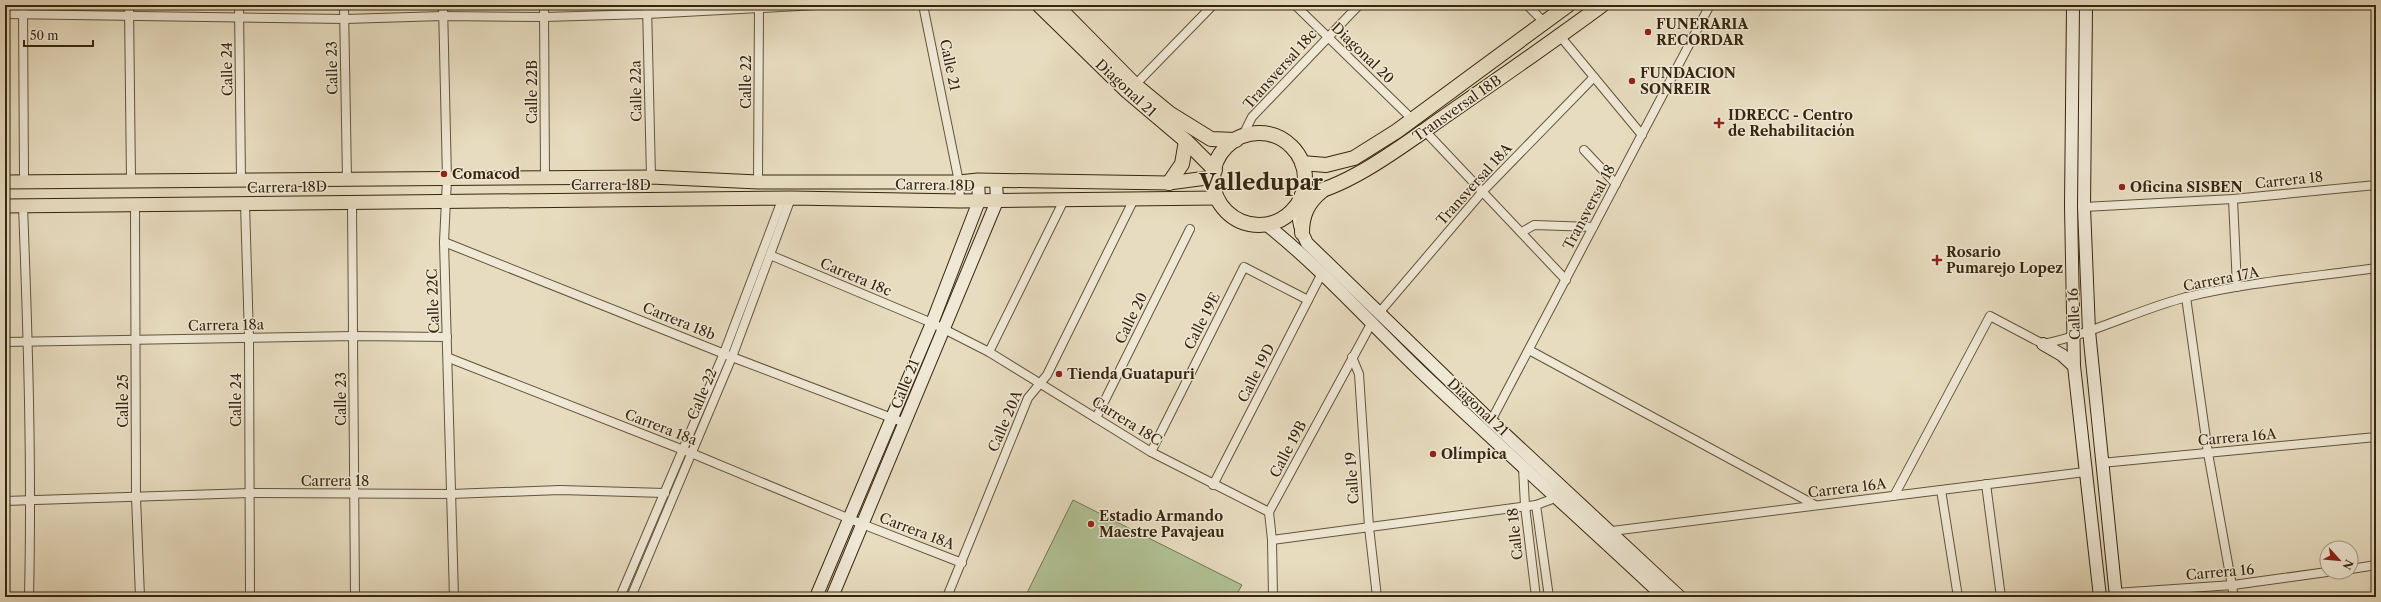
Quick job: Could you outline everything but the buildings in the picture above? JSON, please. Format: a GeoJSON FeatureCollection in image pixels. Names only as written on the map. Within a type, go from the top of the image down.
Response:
{"type":"FeatureCollection","features":[{"type":"Feature","properties":{"kind":"highway","name":"Diagonal 21"},"geometry":{"type":"LineString","coordinates":[[1039,5],[1127,91],[1186,141],[1214,174]]}},
{"type":"Feature","properties":{"kind":"highway","name":"Diagonal 21"},"geometry":{"type":"LineString","coordinates":[[1056,5],[1135,85],[1169,113],[1201,134],[1216,140],[1239,139]]}},
{"type":"Feature","properties":{"kind":"highway","name":"Transversal 18B"},"geometry":{"type":"LineString","coordinates":[[1302,163],[1326,165],[1354,158],[1413,120],[1568,5]]}},
{"type":"Feature","properties":{"kind":"highway","name":"Transversal 18B"},"geometry":{"type":"LineString","coordinates":[[1300,200],[1355,174],[1424,130],[1560,36],[1602,5]]}},
{"type":"Feature","properties":{"kind":"highway"},"geometry":{"type":"LineString","coordinates":[[1266,134],[1277,137],[1296,152],[1302,163],[1305,173],[1300,200],[1284,218],[1267,225],[1243,222],[1224,208],[1218,198],[1214,174],[1226,148],[1239,139],[1266,134]]}},
{"type":"Feature","properties":{"kind":"highway"},"geometry":{"type":"LineString","coordinates":[[1169,183],[1182,164],[1186,141]]}},
{"type":"Feature","properties":{"kind":"highway"},"geometry":{"type":"LineString","coordinates":[[1302,233],[1302,221],[1307,208],[1315,196],[1326,188]]}},
{"type":"Feature","properties":{"kind":"main road","name":"Calle 16"},"geometry":{"type":"LineString","coordinates":[[2073,5],[2071,206],[2075,335],[2074,366],[2100,597]]}},
{"type":"Feature","properties":{"kind":"main road","name":"Calle 16"},"geometry":{"type":"LineString","coordinates":[[2086,5],[2084,207],[2089,331],[2101,464],[2116,595]]}},
{"type":"Feature","properties":{"kind":"main road","name":"Carrera 18D"},"geometry":{"type":"LineString","coordinates":[[5,182],[651,177],[758,182],[959,182],[996,180],[1169,183],[1214,174]]}},
{"type":"Feature","properties":{"kind":"main road","name":"Calle 21"},"geometry":{"type":"LineString","coordinates":[[816,597],[932,322],[979,201],[978,180]]}},
{"type":"Feature","properties":{"kind":"main road","name":"Calle 21"},"geometry":{"type":"LineString","coordinates":[[832,597],[996,201],[996,180]]}},
{"type":"Feature","properties":{"kind":"main road","name":"Carrera 18D"},"geometry":{"type":"LineString","coordinates":[[5,206],[786,199],[996,201],[1218,198]]}},
{"type":"Feature","properties":{"kind":"main road","name":"Diagonal 21"},"geometry":{"type":"LineString","coordinates":[[1300,200],[1298,218],[1302,233],[1307,243],[1492,421],[1612,531],[1680,597]]}},
{"type":"Feature","properties":{"kind":"main road","name":"Diagonal 21"},"geometry":{"type":"LineString","coordinates":[[1267,225],[1322,273],[1371,324],[1523,468],[1558,497],[1664,597]]}},
{"type":"Feature","properties":{"kind":"main road"},"geometry":{"type":"LineString","coordinates":[[2043,344],[2062,354],[2074,366]]}},
{"type":"Feature","properties":{"kind":"street"},"geometry":{"type":"LineString","coordinates":[[23,5],[24,182]]}},
{"type":"Feature","properties":{"kind":"street"},"geometry":{"type":"LineString","coordinates":[[129,5],[131,181]]}},
{"type":"Feature","properties":{"kind":"street","name":"Calle 24"},"geometry":{"type":"LineString","coordinates":[[239,5],[241,181]]}},
{"type":"Feature","properties":{"kind":"street","name":"Calle 23"},"geometry":{"type":"LineString","coordinates":[[344,5],[347,180]]}},
{"type":"Feature","properties":{"kind":"street","name":"Calle 22C"},"geometry":{"type":"LineString","coordinates":[[443,5],[446,179],[444,242],[449,358],[454,597]]}},
{"type":"Feature","properties":{"kind":"street","name":"Calle 22B"},"geometry":{"type":"LineString","coordinates":[[544,5],[546,178]]}},
{"type":"Feature","properties":{"kind":"street","name":"Calle 22a"},"geometry":{"type":"LineString","coordinates":[[647,5],[651,177]]}},
{"type":"Feature","properties":{"kind":"street"},"geometry":{"type":"LineString","coordinates":[[5,14],[345,19],[443,16],[544,17],[647,14],[818,5]]}},
{"type":"Feature","properties":{"kind":"street","name":"Calle 21"},"geometry":{"type":"LineString","coordinates":[[923,5],[959,182],[960,201]]}},
{"type":"Feature","properties":{"kind":"street"},"geometry":{"type":"LineString","coordinates":[[1135,85],[1213,5]]}},
{"type":"Feature","properties":{"kind":"street","name":"Diagonal 20"},"geometry":{"type":"LineString","coordinates":[[1295,5],[1413,120]]}},
{"type":"Feature","properties":{"kind":"street","name":"Transversal 18c"},"geometry":{"type":"LineString","coordinates":[[1239,139],[1252,117],[1327,36],[1359,5]]}},
{"type":"Feature","properties":{"kind":"street"},"geometry":{"type":"LineString","coordinates":[[1527,5],[1545,23]]}},
{"type":"Feature","properties":{"kind":"street","name":"Transversal 18"},"geometry":{"type":"LineString","coordinates":[[1492,421],[1710,5]]}},
{"type":"Feature","properties":{"kind":"street","name":"Calle 22"},"geometry":{"type":"LineString","coordinates":[[758,182],[759,7]]}},
{"type":"Feature","properties":{"kind":"street"},"geometry":{"type":"LineString","coordinates":[[1560,36],[1642,135]]}},
{"type":"Feature","properties":{"kind":"street","name":"Transversal 18A"},"geometry":{"type":"LineString","coordinates":[[1379,313],[1483,191],[1594,77]]}},
{"type":"Feature","properties":{"kind":"street"},"geometry":{"type":"LineString","coordinates":[[1424,130],[1566,280]]}},
{"type":"Feature","properties":{"kind":"street"},"geometry":{"type":"LineString","coordinates":[[1584,150],[1616,184]]}},
{"type":"Feature","properties":{"kind":"street","name":"Carrera 18"},"geometry":{"type":"LineString","coordinates":[[2084,207],[2233,199],[2376,185]]}},
{"type":"Feature","properties":{"kind":"street","name":"Calle 22"},"geometry":{"type":"LineString","coordinates":[[631,597],[687,451],[770,255],[786,199]]}},
{"type":"Feature","properties":{"kind":"street","name":"Calle 22"},"geometry":{"type":"LineString","coordinates":[[728,355],[786,199]]}},
{"type":"Feature","properties":{"kind":"street","name":"Calle 20A"},"geometry":{"type":"LineString","coordinates":[[948,597],[1028,398],[1047,375],[1134,199]]}},
{"type":"Feature","properties":{"kind":"street"},"geometry":{"type":"LineString","coordinates":[[2233,199],[2238,287]]}},
{"type":"Feature","properties":{"kind":"street"},"geometry":{"type":"LineString","coordinates":[[989,352],[1064,200]]}},
{"type":"Feature","properties":{"kind":"street","name":"Calle 23"},"geometry":{"type":"LineString","coordinates":[[352,202],[355,597]]}},
{"type":"Feature","properties":{"kind":"street","name":"Calle 25"},"geometry":{"type":"LineString","coordinates":[[135,204],[136,497],[140,597]]}},
{"type":"Feature","properties":{"kind":"street","name":"Calle 24"},"geometry":{"type":"LineString","coordinates":[[245,204],[249,337],[250,597]]}},
{"type":"Feature","properties":{"kind":"street"},"geometry":{"type":"LineString","coordinates":[[23,206],[29,342],[31,501],[29,597]]}},
{"type":"Feature","properties":{"kind":"street"},"geometry":{"type":"LineString","coordinates":[[1522,232],[1534,225],[1594,227]]}},
{"type":"Feature","properties":{"kind":"street","name":"Calle 20"},"geometry":{"type":"LineString","coordinates":[[1096,418],[1190,229]]}},
{"type":"Feature","properties":{"kind":"street","name":"Carrera 18b"},"geometry":{"type":"LineString","coordinates":[[444,242],[728,355],[905,423]]}},
{"type":"Feature","properties":{"kind":"street","name":"Carrera 18c"},"geometry":{"type":"LineString","coordinates":[[770,255],[932,322]]}},
{"type":"Feature","properties":{"kind":"street","name":"Calle 19E"},"geometry":{"type":"LineString","coordinates":[[1151,452],[1244,267],[1308,300]]}},
{"type":"Feature","properties":{"kind":"street","name":"Carrera 17A"},"geometry":{"type":"LineString","coordinates":[[2043,344],[2089,331],[2186,297],[2238,287],[2376,268]]}},
{"type":"Feature","properties":{"kind":"street","name":"Calle 19D"},"geometry":{"type":"LineString","coordinates":[[1213,485],[1322,273]]}},
{"type":"Feature","properties":{"kind":"street"},"geometry":{"type":"LineString","coordinates":[[2186,297],[2208,453],[2234,597]]}},
{"type":"Feature","properties":{"kind":"street"},"geometry":{"type":"LineString","coordinates":[[1894,496],[1990,316],[2043,344]]}},
{"type":"Feature","properties":{"kind":"street","name":"Carrera 18C"},"geometry":{"type":"LineString","coordinates":[[932,322],[989,352],[1040,382],[1151,452],[1213,485],[1269,512]]}},
{"type":"Feature","properties":{"kind":"street","name":"Calle 19B"},"geometry":{"type":"LineString","coordinates":[[1269,512],[1371,324]]}},
{"type":"Feature","properties":{"kind":"street","name":"Carrera 18a"},"geometry":{"type":"LineString","coordinates":[[5,342],[249,337],[447,337]]}},
{"type":"Feature","properties":{"kind":"street"},"geometry":{"type":"LineString","coordinates":[[1529,350],[1814,505]]}},
{"type":"Feature","properties":{"kind":"street","name":"Carrera 18a"},"geometry":{"type":"LineString","coordinates":[[449,358],[687,451],[862,524]]}},
{"type":"Feature","properties":{"kind":"street","name":"Calle 19"},"geometry":{"type":"LineString","coordinates":[[1352,358],[1359,374],[1369,528],[1377,597]]}},
{"type":"Feature","properties":{"kind":"street","name":"Carrera 16A"},"geometry":{"type":"LineString","coordinates":[[2101,464],[2376,437]]}},
{"type":"Feature","properties":{"kind":"street","name":"Calle 22"},"geometry":{"type":"LineString","coordinates":[[620,597],[665,493],[687,451]]}},
{"type":"Feature","properties":{"kind":"street","name":"Calle 18"},"geometry":{"type":"LineString","coordinates":[[1523,468],[1525,506],[1536,597]]}},
{"type":"Feature","properties":{"kind":"street","name":"Carrera 16A"},"geometry":{"type":"LineString","coordinates":[[1612,531],[2085,472]]}},
{"type":"Feature","properties":{"kind":"street"},"geometry":{"type":"LineString","coordinates":[[1986,484],[2001,597]]}},
{"type":"Feature","properties":{"kind":"street","name":"Carrera 18"},"geometry":{"type":"LineString","coordinates":[[5,501],[250,493],[451,494],[560,490],[665,493]]}},
{"type":"Feature","properties":{"kind":"street"},"geometry":{"type":"LineString","coordinates":[[1941,490],[1958,597]]}},
{"type":"Feature","properties":{"kind":"street"},"geometry":{"type":"LineString","coordinates":[[1272,540],[1536,505],[1558,497]]}},
{"type":"Feature","properties":{"kind":"street","name":"Calle 18"},"geometry":{"type":"LineString","coordinates":[[1536,505],[1550,597]]}},
{"type":"Feature","properties":{"kind":"street"},"geometry":{"type":"LineString","coordinates":[[1269,512],[1272,540],[1273,597]]}},
{"type":"Feature","properties":{"kind":"street","name":"Carrera 18A"},"geometry":{"type":"LineString","coordinates":[[862,524],[962,563]]}},
{"type":"Feature","properties":{"kind":"street"},"geometry":{"type":"LineString","coordinates":[[2359,568],[2376,565]]}},
{"type":"Feature","properties":{"kind":"street","name":"Carrera 16"},"geometry":{"type":"LineString","coordinates":[[2116,595],[2233,585],[2319,573]]}},
{"type":"Feature","properties":{"kind":"green space","name":"Estadio Armando Maestre Pavajeau"},"geometry":{"type":"Polygon","coordinates":[[[1073,500],[1242,585],[1235,597],[1025,597],[1073,500]]]}},
{"type":"Feature","properties":{"kind":"place","name":"FUNERARIA RECORDAR"},"geometry":{"type":"Point","coordinates":[1648,32]}},
{"type":"Feature","properties":{"kind":"place","name":"FUNDACION SONREIR"},"geometry":{"type":"Point","coordinates":[1632,81]}},
{"type":"Feature","properties":{"kind":"place","name":"IDRECC - Centro de Rehabilitación"},"geometry":{"type":"Point","coordinates":[1719,123]}},
{"type":"Feature","properties":{"kind":"place","name":"Comacod"},"geometry":{"type":"Point","coordinates":[444,174]}},
{"type":"Feature","properties":{"kind":"place","name":"Oficina SISBEN"},"geometry":{"type":"Point","coordinates":[2122,187]}},
{"type":"Feature","properties":{"kind":"place","name":"Rosario Pumarejo Lopez"},"geometry":{"type":"Point","coordinates":[1937,260]}},
{"type":"Feature","properties":{"kind":"place","name":"Tienda Guatapuri"},"geometry":{"type":"Point","coordinates":[1059,374]}},
{"type":"Feature","properties":{"kind":"place","name":"Olímpica"},"geometry":{"type":"Point","coordinates":[1433,454]}},
{"type":"Feature","properties":{"kind":"place","name":"Estadio Armando Maestre Pavajeau"},"geometry":{"type":"Point","coordinates":[1091,524]}},
{"type":"Feature","properties":{"kind":"district","name":"Valledupar"},"geometry":{"type":"Point","coordinates":[1261,182]}}]}
